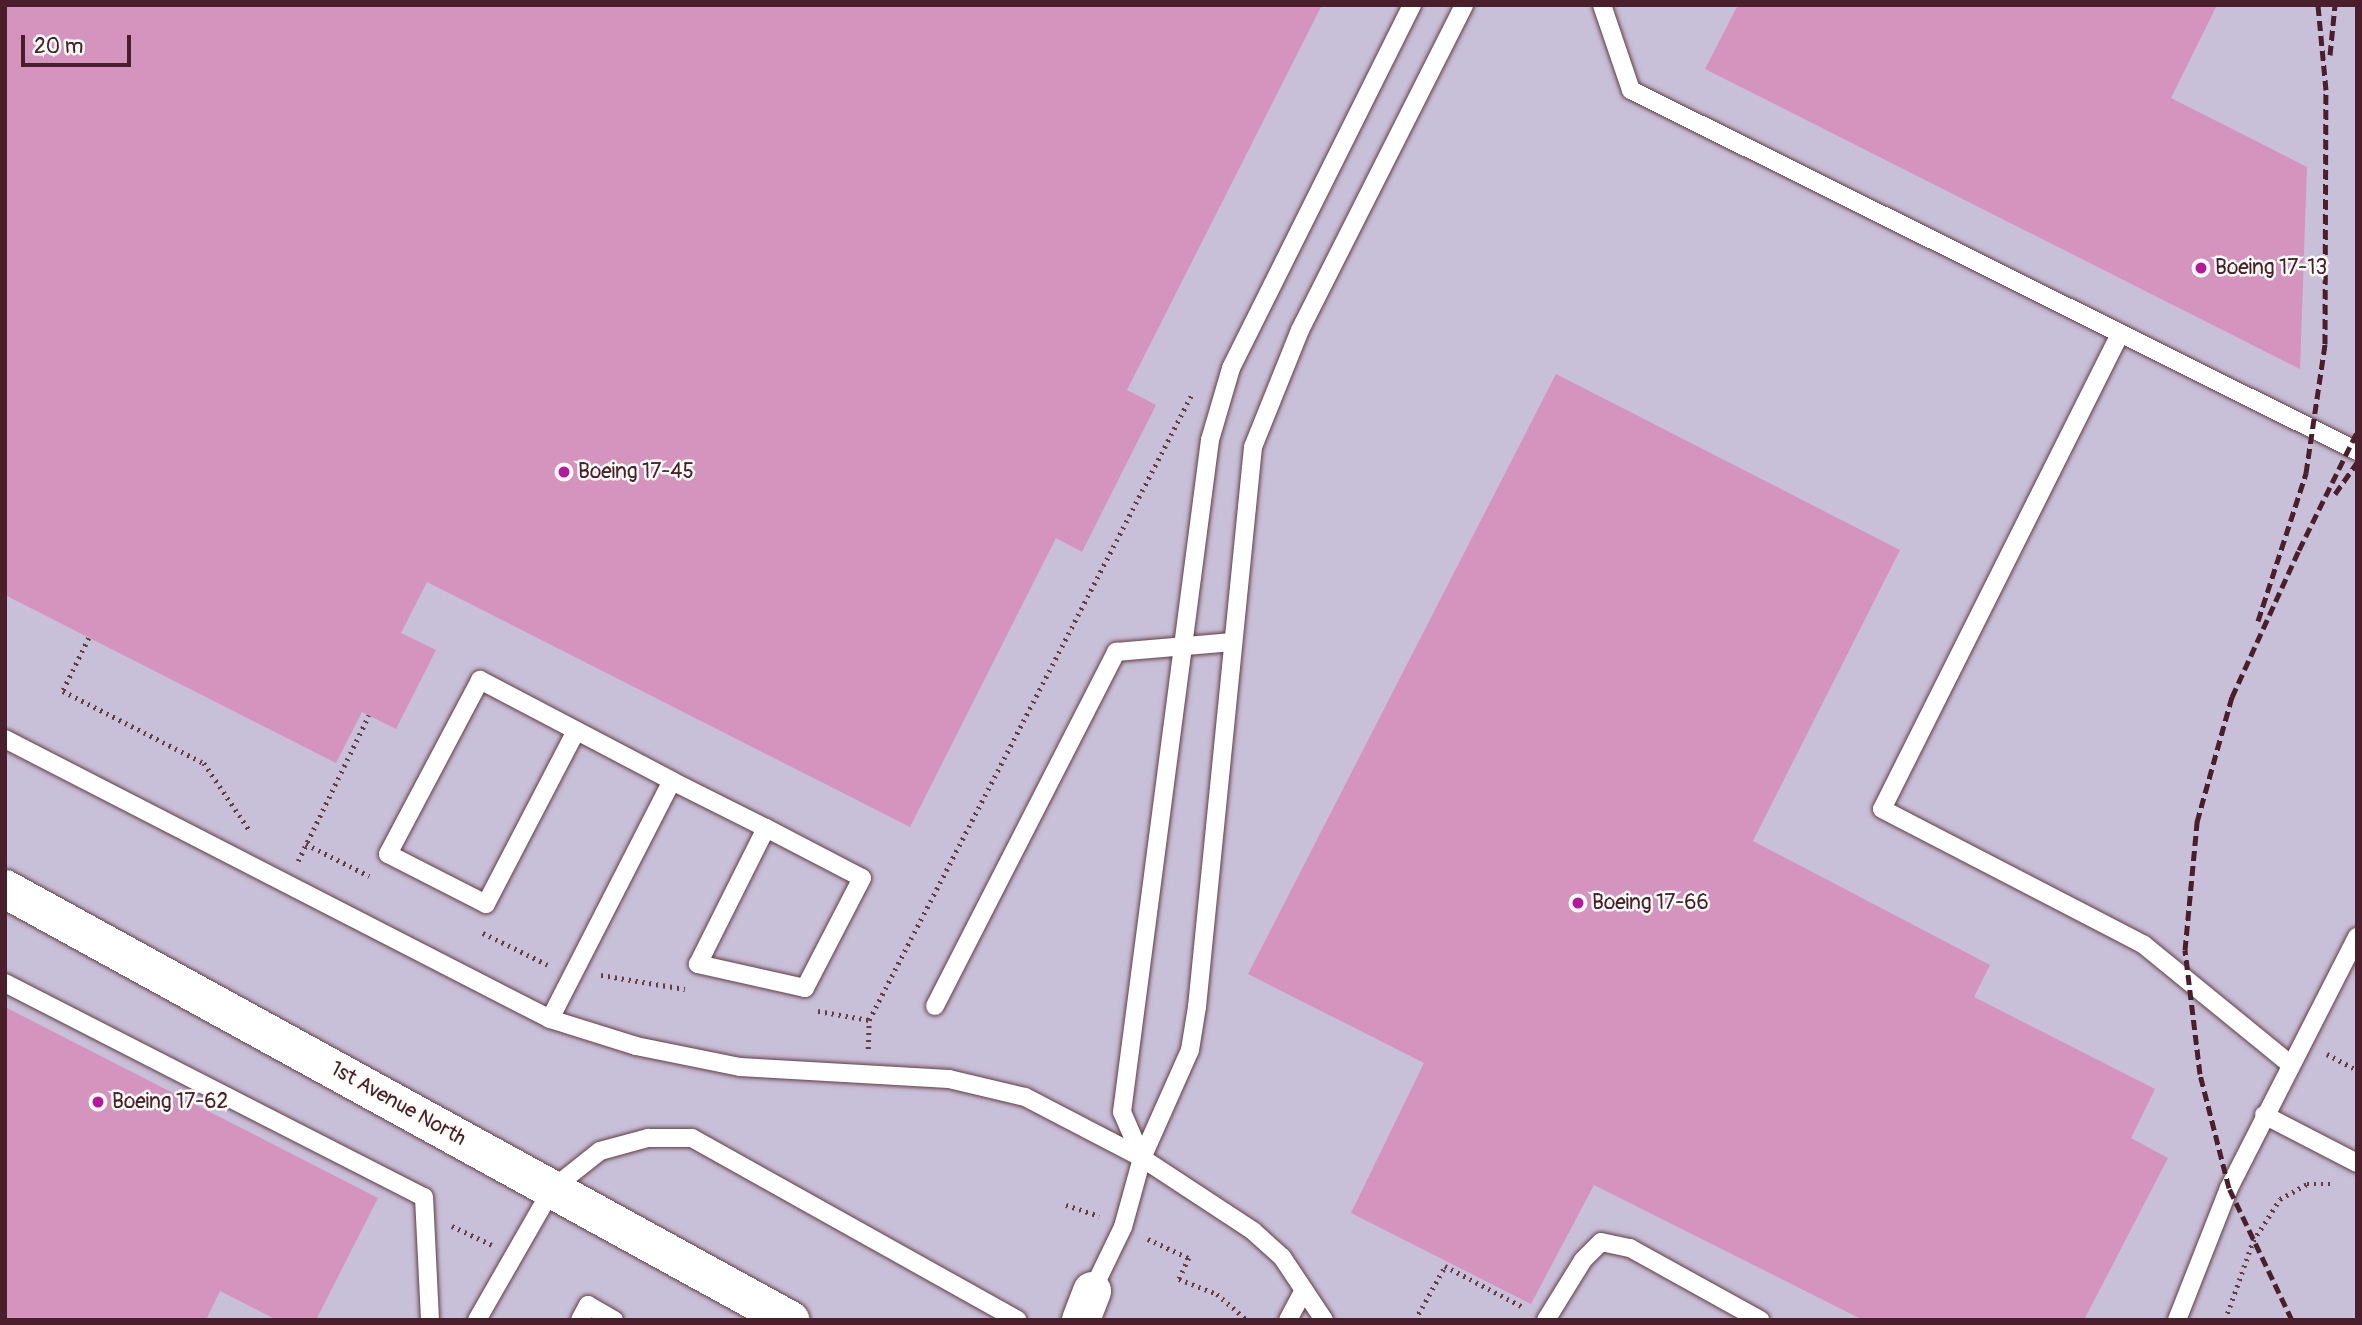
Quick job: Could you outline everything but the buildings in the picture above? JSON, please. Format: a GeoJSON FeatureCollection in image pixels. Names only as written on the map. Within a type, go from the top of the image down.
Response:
{"type":"FeatureCollection","features":[{"type":"Feature","properties":{"kind":"street","name":"1st Avenue North"},"geometry":{"type":"LineString","coordinates":[[5,889],[790,1320]]}},
{"type":"Feature","properties":{"kind":"lane"},"geometry":{"type":"LineString","coordinates":[[1142,1158],[1122,1112],[1210,440],[1231,368],[1412,5]]}},
{"type":"Feature","properties":{"kind":"lane"},"geometry":{"type":"LineString","coordinates":[[1086,1305],[1123,1227],[1142,1158],[1190,1051],[1253,447],[1300,330],[1464,5]]}},
{"type":"Feature","properties":{"kind":"lane"},"geometry":{"type":"LineString","coordinates":[[1602,5],[1631,90],[2357,451]]}},
{"type":"Feature","properties":{"kind":"lane"},"geometry":{"type":"LineString","coordinates":[[2120,334],[1882,809],[2144,945],[2290,1065]]}},
{"type":"Feature","properties":{"kind":"lane"},"geometry":{"type":"LineString","coordinates":[[935,1006],[1116,652],[1233,642]]}},
{"type":"Feature","properties":{"kind":"lane"},"geometry":{"type":"LineString","coordinates":[[576,731],[486,904],[388,854],[480,680],[862,878],[805,988],[698,964],[765,828]]}},
{"type":"Feature","properties":{"kind":"lane"},"geometry":{"type":"LineString","coordinates":[[5,739],[550,1018],[636,1046],[740,1066],[949,1079],[1025,1097],[1142,1158],[1253,1231],[1282,1257],[1324,1320]]}},
{"type":"Feature","properties":{"kind":"lane"},"geometry":{"type":"LineString","coordinates":[[550,1018],[671,780]]}},
{"type":"Feature","properties":{"kind":"lane"},"geometry":{"type":"LineString","coordinates":[[2177,1320],[2230,1188],[2264,1115],[2357,937]]}},
{"type":"Feature","properties":{"kind":"lane"},"geometry":{"type":"LineString","coordinates":[[5,983],[424,1197],[430,1320]]}},
{"type":"Feature","properties":{"kind":"lane"},"geometry":{"type":"LineString","coordinates":[[2264,1115],[2353,1161]]}},
{"type":"Feature","properties":{"kind":"lane"},"geometry":{"type":"LineString","coordinates":[[477,1320],[552,1189],[600,1151],[648,1139],[692,1138],[1018,1320]]}},
{"type":"Feature","properties":{"kind":"lane"},"geometry":{"type":"LineString","coordinates":[[1546,1319],[1583,1260],[1601,1242],[1630,1248],[1760,1320]]}},
{"type":"Feature","properties":{"kind":"lane"},"geometry":{"type":"LineString","coordinates":[[1288,1320],[1304,1290]]}},
{"type":"Feature","properties":{"kind":"lane"},"geometry":{"type":"LineString","coordinates":[[580,1320],[588,1305],[614,1320]]}},
{"type":"Feature","properties":{"kind":"path"},"geometry":{"type":"LineString","coordinates":[[867,1074],[869,1020],[1196,386]]}},
{"type":"Feature","properties":{"kind":"path"},"geometry":{"type":"LineString","coordinates":[[89,638],[63,691],[204,763],[248,831],[259,836]]}},
{"type":"Feature","properties":{"kind":"path"},"geometry":{"type":"LineString","coordinates":[[286,884],[369,715]]}},
{"type":"Feature","properties":{"kind":"path"},"geometry":{"type":"LineString","coordinates":[[289,852],[299,858]]}},
{"type":"Feature","properties":{"kind":"path"},"geometry":{"type":"LineString","coordinates":[[2225,1320],[2253,1241],[2280,1199],[2307,1184],[2343,1184],[2353,1161]]}},
{"type":"Feature","properties":{"kind":"path"},"geometry":{"type":"LineString","coordinates":[[1066,1205],[1081,1208],[1188,1258],[1179,1279],[1217,1294],[1247,1320]]}},
{"type":"Feature","properties":{"kind":"path"},"geometry":{"type":"LineString","coordinates":[[1415,1320],[1445,1266],[1546,1319]]}},
{"type":"Feature","properties":{"kind":"shaded area"},"geometry":{"type":"Polygon","coordinates":[[[5,5],[2357,5],[2357,1320],[5,1320],[5,5]]]}},
{"type":"Feature","properties":{"kind":"railway"},"geometry":{"type":"LineString","coordinates":[[2258,621],[2306,473],[2325,344],[2326,90],[2318,5]]}},
{"type":"Feature","properties":{"kind":"railway"},"geometry":{"type":"LineString","coordinates":[[2330,55],[2335,5]]}},
{"type":"Feature","properties":{"kind":"railway"},"geometry":{"type":"LineString","coordinates":[[2292,1320],[2229,1188],[2200,1074],[2185,950],[2197,822],[2232,697],[2299,550],[2357,432]]}},
{"type":"Feature","properties":{"kind":"railway"},"geometry":{"type":"LineString","coordinates":[[2335,494],[2357,462]]}},
{"type":"Feature","properties":{"kind":"place","name":"Boeing 17-13"},"geometry":{"type":"Point","coordinates":[2201,268]}},
{"type":"Feature","properties":{"kind":"place","name":"Boeing 17-45"},"geometry":{"type":"Point","coordinates":[564,472]}},
{"type":"Feature","properties":{"kind":"place","name":"Boeing 17-66"},"geometry":{"type":"Point","coordinates":[1578,903]}},
{"type":"Feature","properties":{"kind":"place","name":"Boeing 17-62"},"geometry":{"type":"Point","coordinates":[98,1102]}}]}
